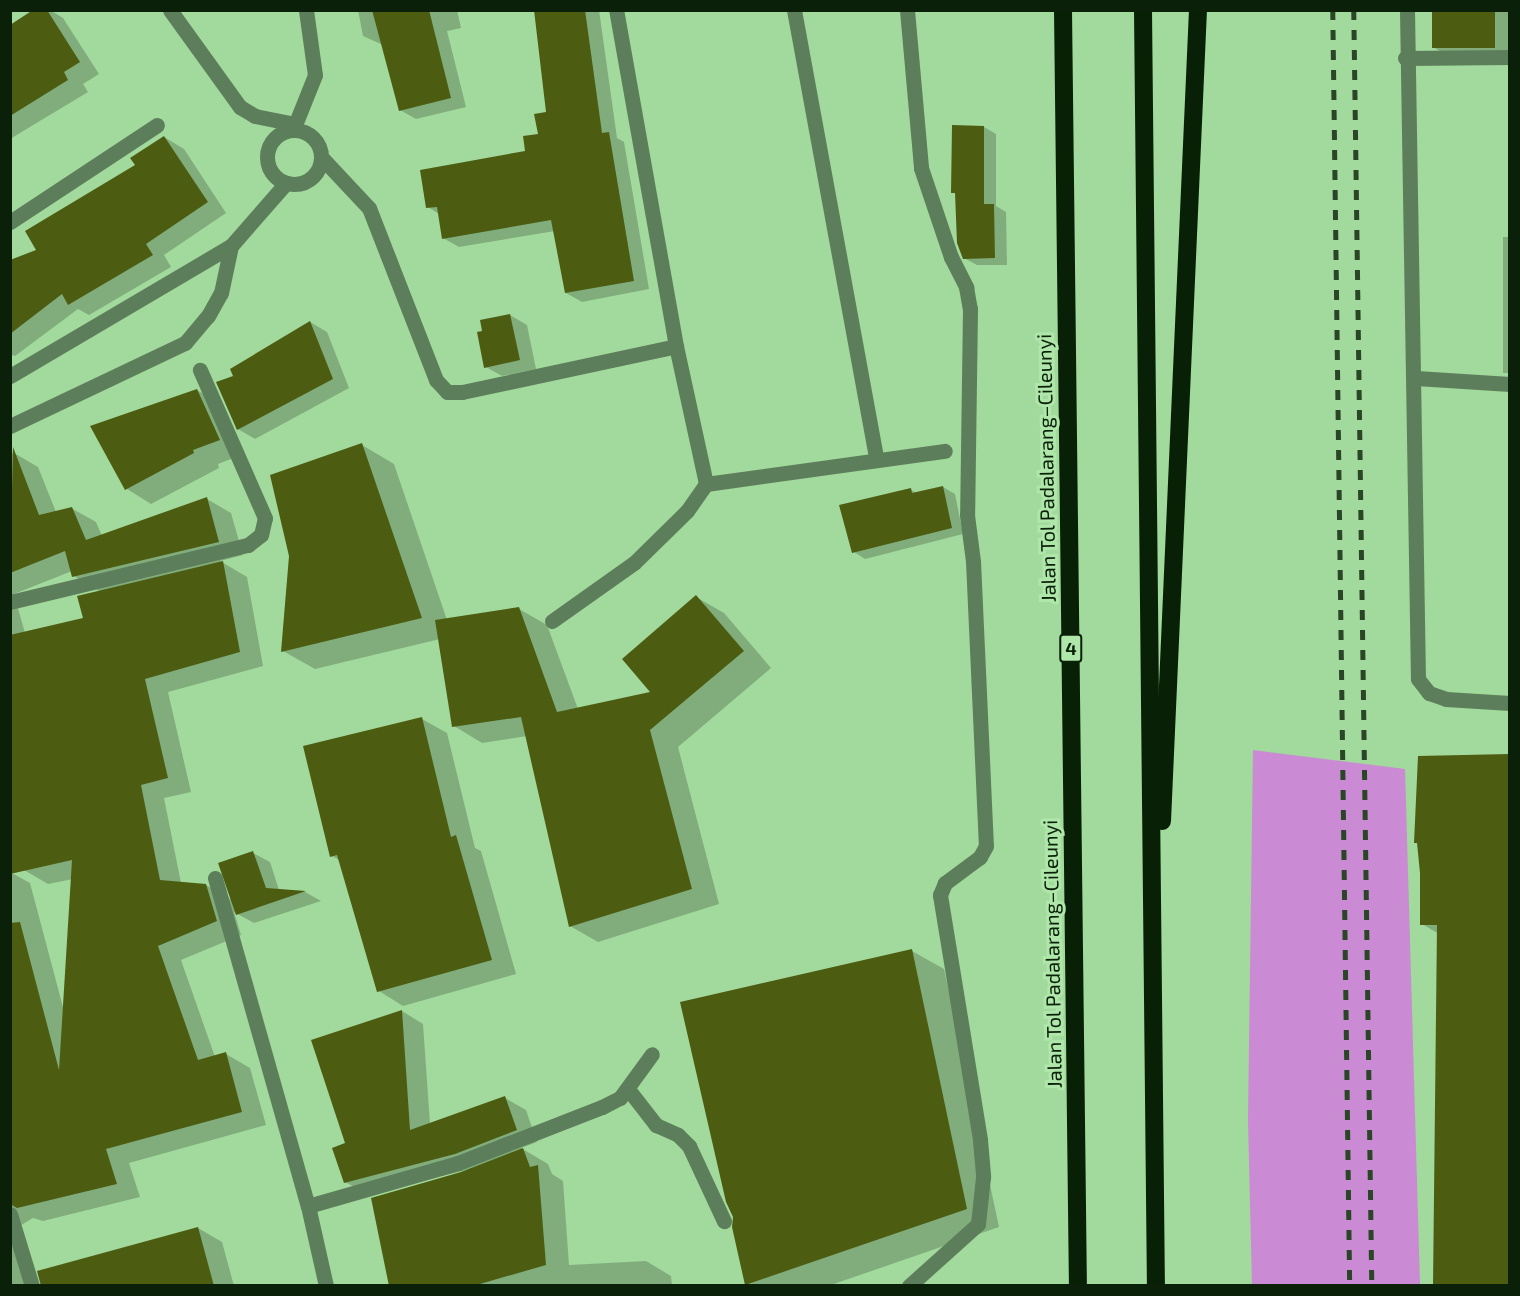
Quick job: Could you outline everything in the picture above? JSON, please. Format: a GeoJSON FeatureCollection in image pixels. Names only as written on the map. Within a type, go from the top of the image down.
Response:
{"type":"FeatureCollection","features":[{"type":"Feature","properties":{"kind":"highway","name":"Jalan Tol Padalarang–Cileunyi"},"geometry":{"type":"LineString","coordinates":[[1063,10],[1078,1286]]}},
{"type":"Feature","properties":{"kind":"highway"},"geometry":{"type":"LineString","coordinates":[[1143,10],[1156,1286]]}},
{"type":"Feature","properties":{"kind":"highway"},"geometry":{"type":"LineString","coordinates":[[1152,1029],[1198,10]]}},
{"type":"Feature","properties":{"kind":"street"},"geometry":{"type":"LineString","coordinates":[[170,10],[240,107],[255,116],[307,133],[318,143],[322,158],[369,208],[436,380],[447,392],[462,392],[676,346]]}},
{"type":"Feature","properties":{"kind":"street"},"geometry":{"type":"LineString","coordinates":[[306,10],[315,75],[294,127],[281,133],[267,153],[269,165],[285,183],[302,184],[316,174],[322,158]]}},
{"type":"Feature","properties":{"kind":"street"},"geometry":{"type":"LineString","coordinates":[[552,621],[634,563],[687,512],[706,484],[676,346],[616,10]]}},
{"type":"Feature","properties":{"kind":"street"},"geometry":{"type":"LineString","coordinates":[[794,10],[876,458]]}},
{"type":"Feature","properties":{"kind":"street"},"geometry":{"type":"LineString","coordinates":[[907,10],[921,168],[951,257],[966,287],[970,309],[968,515],[973,561],[986,846],[980,857],[945,883],[940,895],[980,1140],[983,1177],[978,1224],[909,1286]]}},
{"type":"Feature","properties":{"kind":"street"},"geometry":{"type":"LineString","coordinates":[[1407,10],[1405,58],[1416,378],[1418,679],[1429,693],[1446,699],[1509,703]]}},
{"type":"Feature","properties":{"kind":"street"},"geometry":{"type":"LineString","coordinates":[[1405,58],[1509,57]]}},
{"type":"Feature","properties":{"kind":"street"},"geometry":{"type":"LineString","coordinates":[[10,222],[157,126]]}},
{"type":"Feature","properties":{"kind":"street"},"geometry":{"type":"LineString","coordinates":[[10,376],[231,246],[285,183]]}},
{"type":"Feature","properties":{"kind":"street"},"geometry":{"type":"LineString","coordinates":[[10,426],[185,343],[208,316],[221,293],[231,246]]}},
{"type":"Feature","properties":{"kind":"street"},"geometry":{"type":"LineString","coordinates":[[10,602],[248,545],[261,535],[265,518],[200,370]]}},
{"type":"Feature","properties":{"kind":"street"},"geometry":{"type":"LineString","coordinates":[[1416,378],[1509,384]]}},
{"type":"Feature","properties":{"kind":"street"},"geometry":{"type":"LineString","coordinates":[[706,484],[876,458],[945,451]]}},
{"type":"Feature","properties":{"kind":"street"},"geometry":{"type":"LineString","coordinates":[[215,878],[308,1206],[326,1286]]}},
{"type":"Feature","properties":{"kind":"street"},"geometry":{"type":"LineString","coordinates":[[308,1206],[458,1163],[602,1107],[628,1089],[652,1054]]}},
{"type":"Feature","properties":{"kind":"street"},"geometry":{"type":"LineString","coordinates":[[628,1089],[656,1125],[678,1135],[689,1146],[724,1221]]}},
{"type":"Feature","properties":{"kind":"street"},"geometry":{"type":"LineString","coordinates":[[10,1214],[32,1286]]}},
{"type":"Feature","properties":{"kind":"shaded area"},"geometry":{"type":"Polygon","coordinates":[[[1253,750],[1405,769],[1420,1285],[1252,1285],[1248,1120],[1253,750]]]}},
{"type":"Feature","properties":{"kind":"building"},"geometry":{"type":"Polygon","coordinates":[[[33,10],[47,10],[80,62],[64,72],[68,80],[10,116],[10,25],[33,10]]]}},
{"type":"Feature","properties":{"kind":"building"},"geometry":{"type":"Polygon","coordinates":[[[372,10],[429,10],[451,98],[399,111],[372,10]]]}},
{"type":"Feature","properties":{"kind":"building"},"geometry":{"type":"Polygon","coordinates":[[[534,10],[585,10],[602,133],[609,132],[634,281],[565,293],[551,220],[442,239],[437,207],[426,208],[420,170],[525,151],[523,136],[538,134],[534,114],[546,112],[534,10]]]}},
{"type":"Feature","properties":{"kind":"building"},"geometry":{"type":"Polygon","coordinates":[[[1432,10],[1495,10],[1495,48],[1432,48],[1432,10]]]}},
{"type":"Feature","properties":{"kind":"building"},"geometry":{"type":"Polygon","coordinates":[[[952,125],[984,126],[984,204],[994,204],[995,258],[963,259],[957,243],[955,193],[951,193],[952,125]]]}},
{"type":"Feature","properties":{"kind":"building"},"geometry":{"type":"Polygon","coordinates":[[[164,136],[208,202],[146,244],[153,255],[68,305],[62,294],[10,334],[10,260],[36,250],[25,231],[135,165],[130,158],[164,136]]]}},
{"type":"Feature","properties":{"kind":"building"},"geometry":{"type":"Polygon","coordinates":[[[510,314],[520,360],[484,368],[477,332],[482,331],[480,320],[510,314]]]}},
{"type":"Feature","properties":{"kind":"building"},"geometry":{"type":"Polygon","coordinates":[[[310,321],[333,379],[237,430],[216,382],[233,376],[230,369],[310,321]]]}},
{"type":"Feature","properties":{"kind":"building"},"geometry":{"type":"Polygon","coordinates":[[[197,389],[220,440],[193,450],[194,453],[125,490],[90,426],[197,389]]]}},
{"type":"Feature","properties":{"kind":"building"},"geometry":{"type":"Polygon","coordinates":[[[362,443],[422,618],[281,652],[289,556],[270,475],[362,443]]]}},
{"type":"Feature","properties":{"kind":"building"},"geometry":{"type":"Polygon","coordinates":[[[13,447],[39,515],[72,507],[86,540],[207,497],[219,542],[72,577],[65,551],[10,573],[13,447]]]}},
{"type":"Feature","properties":{"kind":"building"},"geometry":{"type":"Polygon","coordinates":[[[943,486],[952,528],[852,553],[839,505],[911,488],[912,493],[943,486]]]}},
{"type":"Feature","properties":{"kind":"building"},"geometry":{"type":"Polygon","coordinates":[[[223,561],[240,652],[145,679],[168,778],[141,785],[160,880],[206,884],[217,921],[158,946],[198,1060],[226,1052],[242,1112],[106,1149],[117,1184],[17,1208],[10,1204],[10,923],[20,922],[59,1070],[72,860],[10,874],[10,635],[83,618],[77,596],[223,561]]]}},
{"type":"Feature","properties":{"kind":"building"},"geometry":{"type":"Polygon","coordinates":[[[696,595],[744,651],[650,730],[692,889],[569,927],[521,717],[452,727],[435,620],[519,607],[557,712],[650,692],[622,659],[696,595]]]}},
{"type":"Feature","properties":{"kind":"building"},"geometry":{"type":"Polygon","coordinates":[[[422,717],[451,837],[456,835],[492,960],[377,992],[337,855],[330,857],[303,746],[422,717]]]}},
{"type":"Feature","properties":{"kind":"building"},"geometry":{"type":"Polygon","coordinates":[[[1509,754],[1509,1286],[1433,1286],[1437,925],[1420,925],[1420,873],[1417,843],[1414,843],[1418,756],[1509,754]]]}},
{"type":"Feature","properties":{"kind":"building"},"geometry":{"type":"Polygon","coordinates":[[[253,851],[266,888],[306,891],[236,915],[218,863],[253,851]]]}},
{"type":"Feature","properties":{"kind":"building"},"geometry":{"type":"Polygon","coordinates":[[[912,949],[967,1209],[745,1285],[732,1227],[733,1217],[726,1202],[680,1002],[912,949]]]}},
{"type":"Feature","properties":{"kind":"building"},"geometry":{"type":"Polygon","coordinates":[[[402,1010],[410,1130],[505,1096],[517,1130],[455,1154],[344,1183],[332,1148],[345,1143],[311,1040],[402,1010]]]}},
{"type":"Feature","properties":{"kind":"building"},"geometry":{"type":"Polygon","coordinates":[[[523,1148],[530,1167],[538,1165],[546,1265],[473,1286],[389,1286],[371,1198],[461,1172],[523,1148]]]}},
{"type":"Feature","properties":{"kind":"building"},"geometry":{"type":"Polygon","coordinates":[[[198,1227],[214,1286],[41,1286],[37,1271],[198,1227]]]}},
{"type":"Feature","properties":{"kind":"railway"},"geometry":{"type":"LineString","coordinates":[[1333,10],[1350,1286]]}},
{"type":"Feature","properties":{"kind":"railway"},"geometry":{"type":"LineString","coordinates":[[1354,10],[1372,1286]]}}]}
